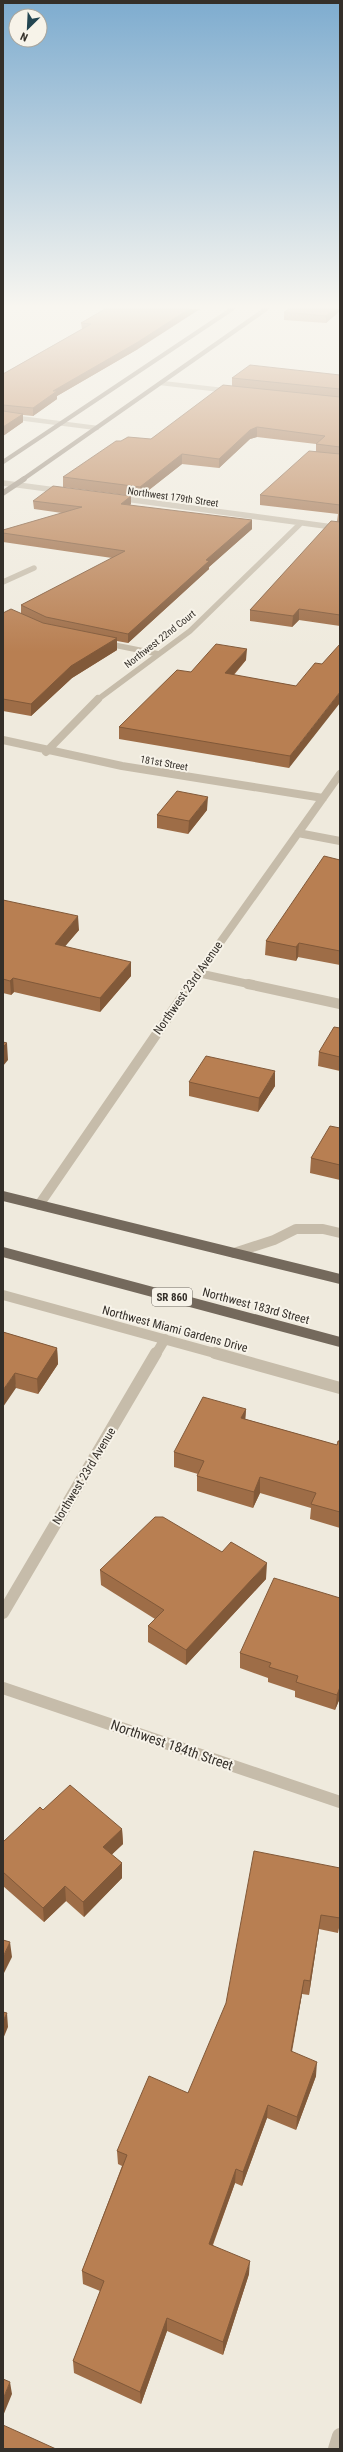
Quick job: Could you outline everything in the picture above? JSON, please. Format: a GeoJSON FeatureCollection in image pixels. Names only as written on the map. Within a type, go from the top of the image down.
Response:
{"type":"FeatureCollection","features":[{"type":"Feature","properties":{"kind":"main road"},"geometry":{"type":"LineString","coordinates":[[3,462],[61,423]]}},
{"type":"Feature","properties":{"kind":"main road"},"geometry":{"type":"LineString","coordinates":[[3,493],[104,423]]}},
{"type":"Feature","properties":{"kind":"main road"},"geometry":{"type":"LineString","coordinates":[[3,1196],[340,1279]]}},
{"type":"Feature","properties":{"kind":"main road","name":"Northwest 183rd Street"},"geometry":{"type":"LineString","coordinates":[[3,1252],[340,1342]]}},
{"type":"Feature","properties":{"kind":"street"},"geometry":{"type":"LineString","coordinates":[[65,423],[97,428]]}},
{"type":"Feature","properties":{"kind":"street"},"geometry":{"type":"LineString","coordinates":[[3,482],[69,492]]}},
{"type":"Feature","properties":{"kind":"street","name":"Northwest 179th Street"},"geometry":{"type":"LineString","coordinates":[[108,497],[301,524],[340,528]]}},
{"type":"Feature","properties":{"kind":"street","name":"Northwest 22nd Court"},"geometry":{"type":"LineString","coordinates":[[46,752],[90,705],[190,631],[301,524]]}},
{"type":"Feature","properties":{"kind":"street"},"geometry":{"type":"LineString","coordinates":[[3,582],[34,568]]}},
{"type":"Feature","properties":{"kind":"street"},"geometry":{"type":"LineString","coordinates":[[98,641],[159,654]]}},
{"type":"Feature","properties":{"kind":"street","name":"181st Street"},"geometry":{"type":"LineString","coordinates":[[3,740],[46,752],[215,782],[322,798]]}},
{"type":"Feature","properties":{"kind":"street","name":"Northwest 23rd Avenue"},"geometry":{"type":"LineString","coordinates":[[38,1205],[198,973],[340,774]]}},
{"type":"Feature","properties":{"kind":"street"},"geometry":{"type":"LineString","coordinates":[[298,833],[340,841]]}},
{"type":"Feature","properties":{"kind":"street"},"geometry":{"type":"LineString","coordinates":[[198,973],[340,1004]]}},
{"type":"Feature","properties":{"kind":"street"},"geometry":{"type":"LineString","coordinates":[[234,1253],[274,1240],[296,1229],[323,1229],[340,1233]]}},
{"type":"Feature","properties":{"kind":"street","name":"Northwest Miami Gardens Drive"},"geometry":{"type":"LineString","coordinates":[[3,1295],[340,1388]]}},
{"type":"Feature","properties":{"kind":"street","name":"Northwest 23rd Avenue"},"geometry":{"type":"LineString","coordinates":[[3,1613],[165,1339]]}},
{"type":"Feature","properties":{"kind":"street","name":"Northwest 184th Street"},"geometry":{"type":"LineString","coordinates":[[3,1688],[340,1802]]}},
{"type":"Feature","properties":{"kind":"street"},"geometry":{"type":"LineString","coordinates":[[336,2449],[340,2436]]}},
{"type":"Feature","properties":{"kind":"building"},"geometry":{"type":"Polygon","coordinates":[[[172,423],[340,423],[340,447],[316,444],[325,436],[257,427],[250,430],[219,459],[182,454],[140,487],[63,477],[116,441],[121,441],[128,437],[151,439],[172,423]]]}},
{"type":"Feature","properties":{"kind":"building"},"geometry":{"type":"Polygon","coordinates":[[[309,451],[340,454],[340,505],[260,495],[309,451]]]}},
{"type":"Feature","properties":{"kind":"building"},"geometry":{"type":"Polygon","coordinates":[[[53,486],[131,496],[121,504],[252,520],[206,560],[209,561],[128,634],[46,617],[21,605],[125,551],[3,533],[3,530],[82,507],[33,501],[53,486]]]}},
{"type":"Feature","properties":{"kind":"building"},"geometry":{"type":"Polygon","coordinates":[[[331,521],[340,522],[340,615],[299,609],[293,616],[250,610],[331,521]]]}},
{"type":"Feature","properties":{"kind":"building"},"geometry":{"type":"Polygon","coordinates":[[[11,609],[43,623],[117,638],[71,666],[31,704],[3,699],[3,613],[11,609]]]}},
{"type":"Feature","properties":{"kind":"building"},"geometry":{"type":"Polygon","coordinates":[[[216,644],[247,649],[225,673],[296,686],[315,663],[322,664],[340,644],[340,692],[290,756],[119,727],[177,670],[191,672],[216,644]]]}},
{"type":"Feature","properties":{"kind":"building"},"geometry":{"type":"Polygon","coordinates":[[[177,791],[208,797],[189,821],[157,815],[177,791]]]}},
{"type":"Feature","properties":{"kind":"building"},"geometry":{"type":"Polygon","coordinates":[[[324,856],[340,860],[340,951],[299,943],[296,947],[266,941],[324,856]]]}},
{"type":"Feature","properties":{"kind":"building"},"geometry":{"type":"Polygon","coordinates":[[[3,900],[78,916],[55,944],[131,962],[100,998],[13,978],[10,981],[3,979],[3,900]]]}},
{"type":"Feature","properties":{"kind":"building"},"geometry":{"type":"Polygon","coordinates":[[[334,1027],[340,1028],[340,1057],[319,1052],[334,1027]]]}},
{"type":"Feature","properties":{"kind":"building"},"geometry":{"type":"Polygon","coordinates":[[[206,1056],[275,1071],[259,1098],[189,1082],[206,1056]]]}},
{"type":"Feature","properties":{"kind":"building"},"geometry":{"type":"Polygon","coordinates":[[[330,1126],[340,1128],[340,1165],[311,1158],[330,1126]]]}},
{"type":"Feature","properties":{"kind":"building"},"geometry":{"type":"Polygon","coordinates":[[[3,1332],[57,1348],[37,1379],[15,1373],[3,1390],[3,1332]]]}},
{"type":"Feature","properties":{"kind":"building"},"geometry":{"type":"Polygon","coordinates":[[[203,1397],[246,1409],[241,1418],[337,1445],[338,1441],[340,1441],[340,1512],[311,1504],[316,1493],[260,1477],[254,1492],[197,1476],[204,1461],[174,1452],[203,1397]]]}},
{"type":"Feature","properties":{"kind":"building"},"geometry":{"type":"Polygon","coordinates":[[[155,1517],[163,1517],[222,1552],[231,1542],[267,1563],[186,1650],[148,1626],[164,1610],[100,1570],[155,1517]]]}},
{"type":"Feature","properties":{"kind":"building"},"geometry":{"type":"Polygon","coordinates":[[[274,1578],[340,1598],[340,1687],[337,1695],[296,1682],[298,1676],[269,1667],[271,1663],[240,1653],[274,1578]]]}},
{"type":"Feature","properties":{"kind":"building"},"geometry":{"type":"Polygon","coordinates":[[[70,1785],[122,1829],[103,1847],[122,1863],[83,1902],[65,1886],[43,1908],[3,1872],[3,1842],[40,1807],[43,1810],[70,1785]]]}},
{"type":"Feature","properties":{"kind":"building"},"geometry":{"type":"Polygon","coordinates":[[[254,1851],[340,1868],[340,1918],[321,1915],[310,1981],[304,1980],[291,2051],[317,2062],[297,2117],[268,2105],[243,2172],[236,2169],[209,2244],[250,2261],[223,2342],[167,2318],[140,2392],[73,2361],[104,2281],[82,2271],[127,2155],[117,2151],[149,2076],[188,2093],[226,2003],[254,1851]]]}},
{"type":"Feature","properties":{"kind":"building"},"geometry":{"type":"Polygon","coordinates":[[[3,1940],[10,1942],[3,1957],[3,1940]]]}},
{"type":"Feature","properties":{"kind":"building"},"geometry":{"type":"Polygon","coordinates":[[[3,2012],[7,2013],[3,2021],[3,2012]]]}},
{"type":"Feature","properties":{"kind":"building"},"geometry":{"type":"Polygon","coordinates":[[[3,2379],[10,2382],[3,2399],[3,2379]]]}},
{"type":"Feature","properties":{"kind":"building"},"geometry":{"type":"Polygon","coordinates":[[[3,2425],[56,2449],[3,2449],[3,2425]]]}}]}
